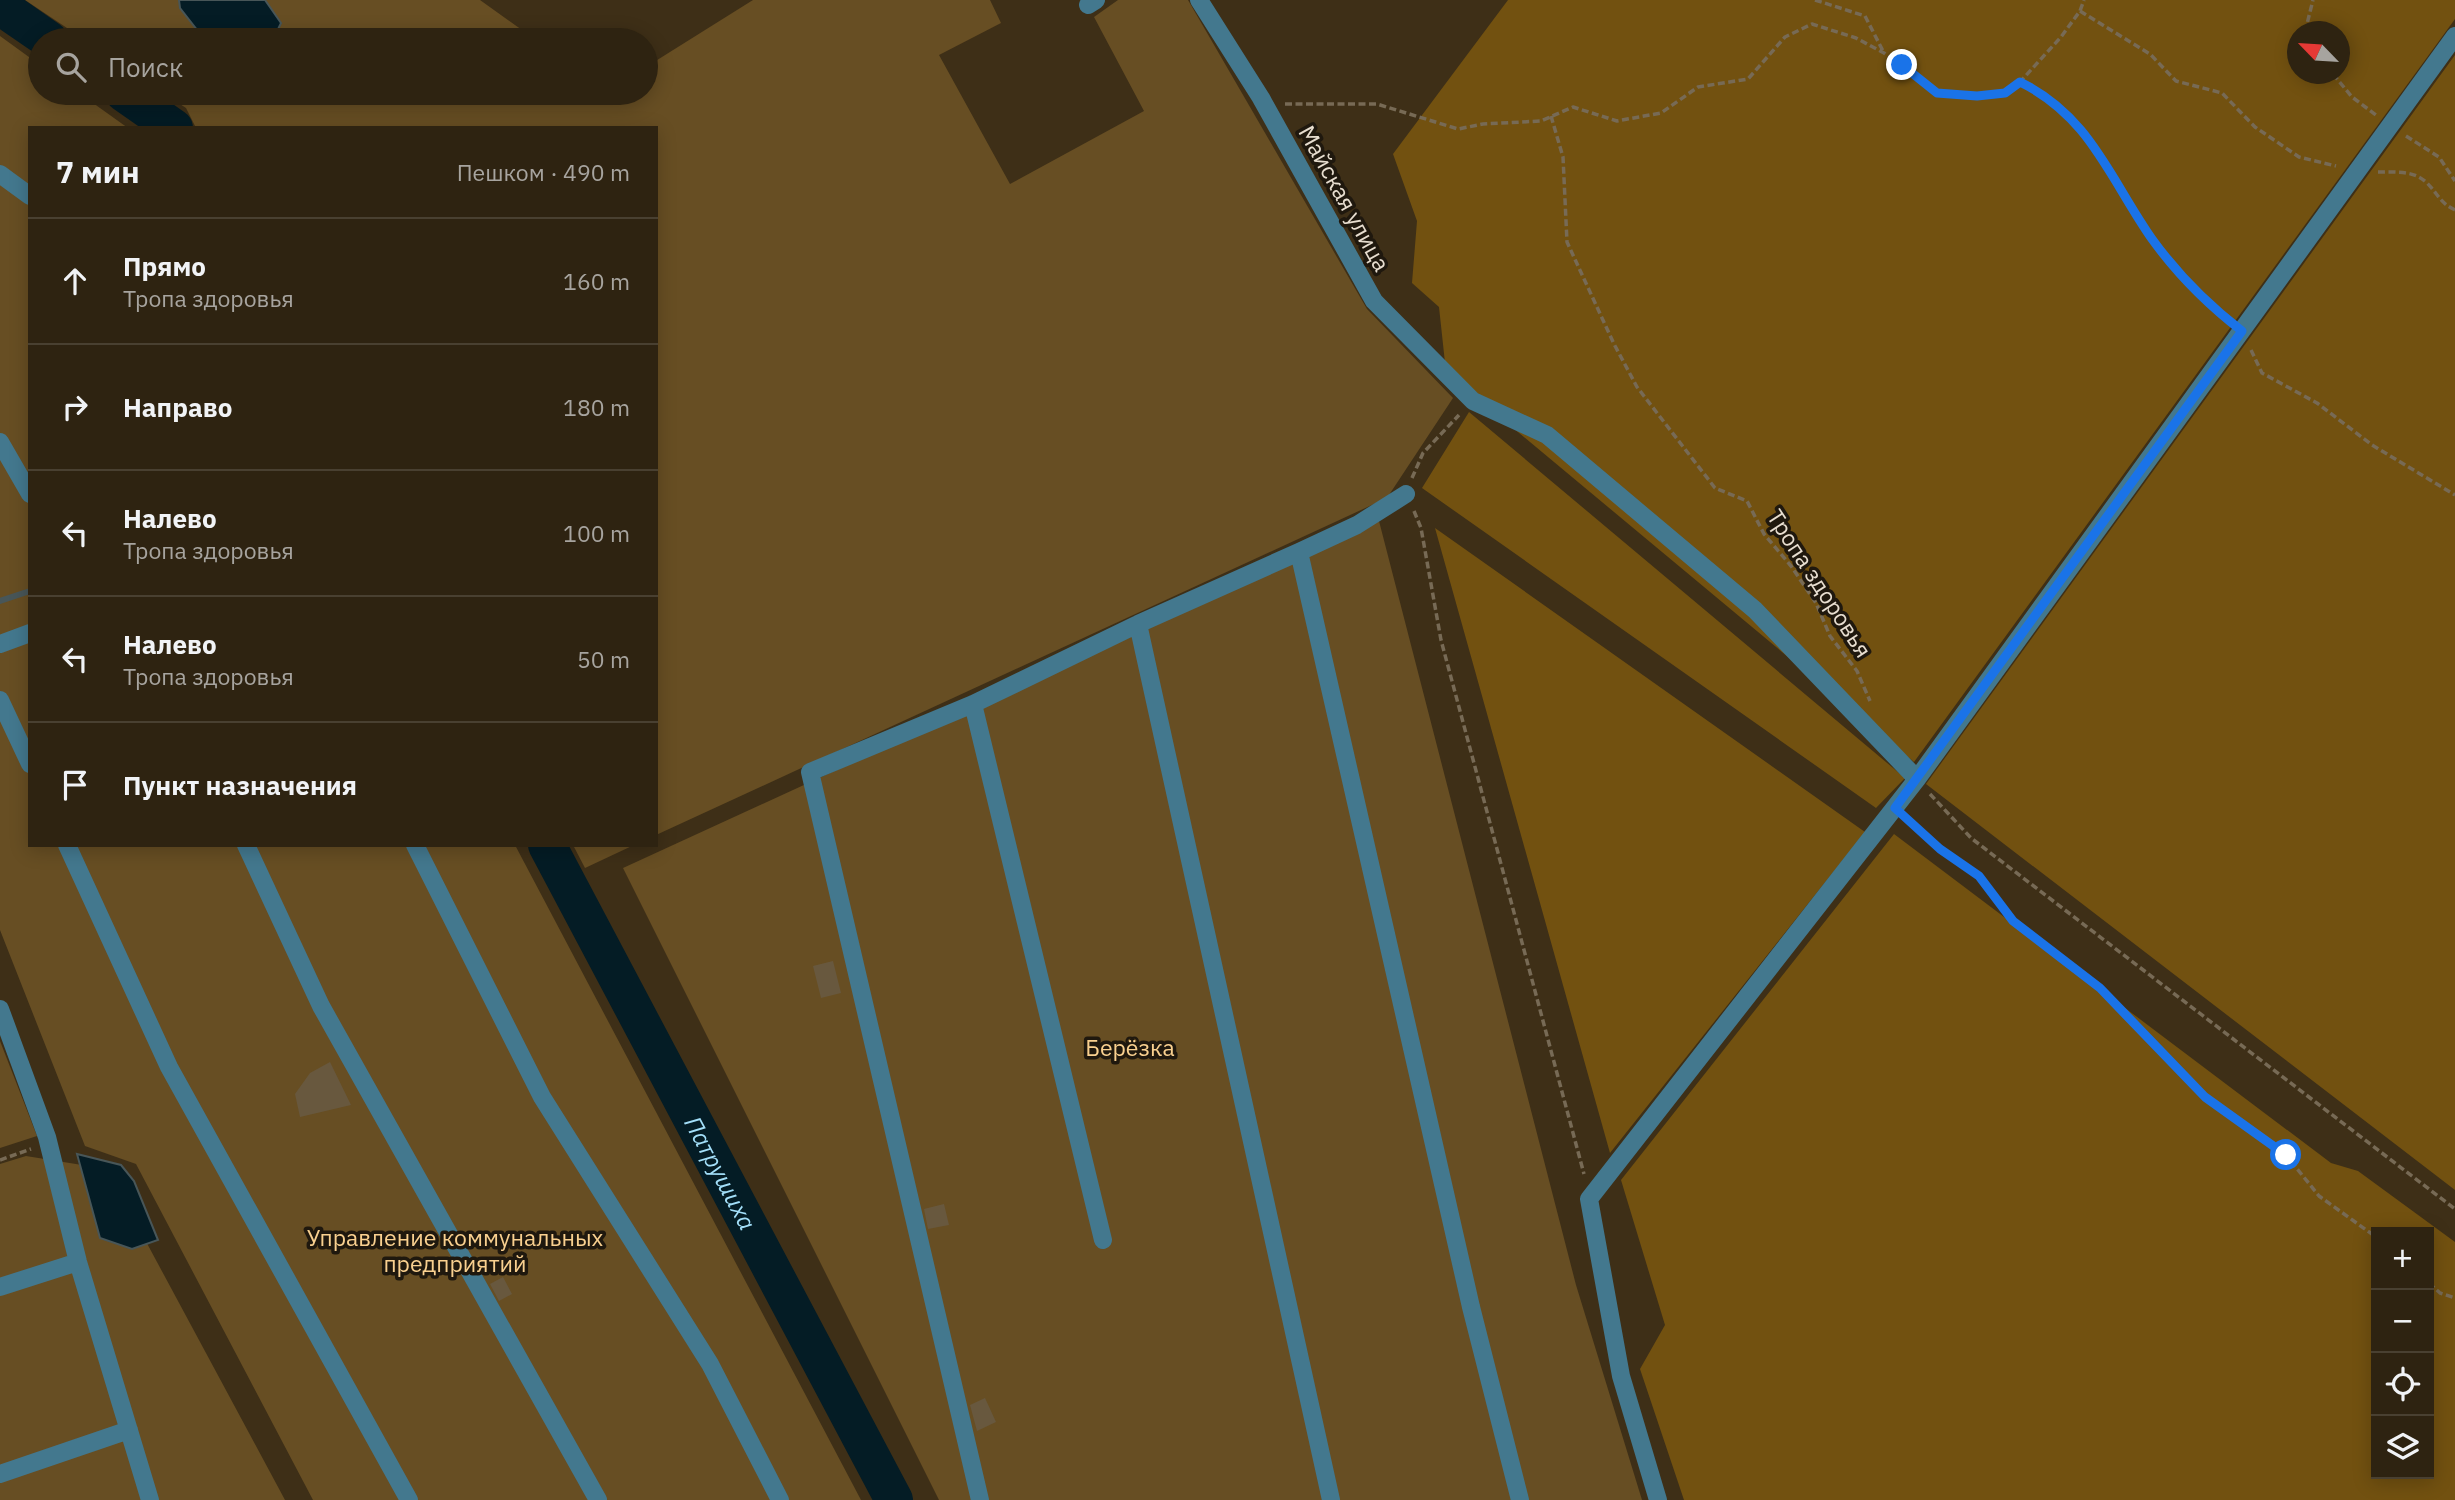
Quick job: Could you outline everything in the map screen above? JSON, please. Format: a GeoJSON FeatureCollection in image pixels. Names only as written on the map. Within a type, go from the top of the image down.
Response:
{"type":"FeatureCollection","features":[{"type":"Feature","properties":{"kind":"street","name":"Майская улица"},"geometry":{"type":"LineString","coordinates":[[1199,0],[1266,106],[1374,301],[1473,401]]}},
{"type":"Feature","properties":{"kind":"street"},"geometry":{"type":"LineString","coordinates":[[1658,1500],[1621,1376],[1588,1199],[1917,779],[2455,36]]}},
{"type":"Feature","properties":{"kind":"street"},"geometry":{"type":"LineString","coordinates":[[0,174],[28,195]]}},
{"type":"Feature","properties":{"kind":"street"},"geometry":{"type":"LineString","coordinates":[[1473,401],[1547,435],[1755,610],[1917,779]]}},
{"type":"Feature","properties":{"kind":"street"},"geometry":{"type":"LineString","coordinates":[[0,442],[28,491]]}},
{"type":"Feature","properties":{"kind":"street"},"geometry":{"type":"LineString","coordinates":[[980,1500],[810,772],[973,704],[1138,624],[1357,525],[1406,494]]}},
{"type":"Feature","properties":{"kind":"street"},"geometry":{"type":"LineString","coordinates":[[1299,552],[1468,1294],[1520,1500]]}},
{"type":"Feature","properties":{"kind":"street"},"geometry":{"type":"LineString","coordinates":[[1138,624],[1331,1500]]}},
{"type":"Feature","properties":{"kind":"street"},"geometry":{"type":"LineString","coordinates":[[0,644],[28,634]]}},
{"type":"Feature","properties":{"kind":"street"},"geometry":{"type":"LineString","coordinates":[[0,700],[28,760]]}},
{"type":"Feature","properties":{"kind":"street"},"geometry":{"type":"LineString","coordinates":[[973,704],[1103,1240]]}},
{"type":"Feature","properties":{"kind":"street"},"geometry":{"type":"LineString","coordinates":[[68,847],[169,1068],[409,1500]]}},
{"type":"Feature","properties":{"kind":"street"},"geometry":{"type":"LineString","coordinates":[[247,847],[321,1006],[598,1500]]}},
{"type":"Feature","properties":{"kind":"street"},"geometry":{"type":"LineString","coordinates":[[416,847],[542,1097],[710,1364],[780,1500]]}},
{"type":"Feature","properties":{"kind":"street"},"geometry":{"type":"LineString","coordinates":[[0,1009],[47,1137],[78,1262],[150,1500]]}},
{"type":"Feature","properties":{"kind":"street"},"geometry":{"type":"LineString","coordinates":[[0,1287],[78,1262]]}},
{"type":"Feature","properties":{"kind":"street"},"geometry":{"type":"LineString","coordinates":[[0,1474],[129,1430]]}},
{"type":"Feature","properties":{"kind":"path"},"geometry":{"type":"LineString","coordinates":[[1815,0],[1866,16],[1884,53]]}},
{"type":"Feature","properties":{"kind":"path"},"geometry":{"type":"LineString","coordinates":[[1266,106],[1299,103],[1377,104],[1458,129],[1483,124],[1541,121],[1573,107],[1616,121],[1661,113],[1698,88],[1748,79],[1785,37],[1812,24],[1856,38],[1884,53],[1937,93],[1977,96],[2005,93],[2020,82],[2080,12],[2084,0]]}},
{"type":"Feature","properties":{"kind":"path"},"geometry":{"type":"LineString","coordinates":[[2307,21],[2312,0]]}},
{"type":"Feature","properties":{"kind":"path"},"geometry":{"type":"LineString","coordinates":[[2080,12],[2150,54],[2176,81],[2222,93],[2255,127],[2299,157],[2357,171],[2409,173],[2427,182],[2441,203],[2455,210]]}},
{"type":"Feature","properties":{"kind":"path"},"geometry":{"type":"LineString","coordinates":[[2020,82],[2048,96],[2077,126],[2106,163],[2125,199],[2154,242],[2199,297],[2242,331],[2262,373],[2317,403],[2372,445],[2455,495]]}},
{"type":"Feature","properties":{"kind":"path"},"geometry":{"type":"LineString","coordinates":[[2341,84],[2352,97],[2390,126],[2439,157],[2455,181]]}},
{"type":"Feature","properties":{"kind":"path","name":"Тропа здоровья"},"geometry":{"type":"LineString","coordinates":[[1551,116],[1563,157],[1567,242],[1637,387],[1715,488],[1748,501],[1764,534],[1791,566],[1816,603],[1830,636],[1857,671],[1872,705]]}},
{"type":"Feature","properties":{"kind":"path"},"geometry":{"type":"LineString","coordinates":[[1473,401],[1423,453],[1406,494],[1422,528],[1441,639],[1581,1158],[1588,1199]]}},
{"type":"Feature","properties":{"kind":"path"},"geometry":{"type":"LineString","coordinates":[[1917,779],[1971,838],[2455,1209]]}},
{"type":"Feature","properties":{"kind":"path"},"geometry":{"type":"LineString","coordinates":[[1895,808],[1940,849],[1979,876],[2013,921],[2100,988],[2205,1097],[2286,1155],[2319,1196],[2371,1233]]}},
{"type":"Feature","properties":{"kind":"path"},"geometry":{"type":"LineString","coordinates":[[0,1160],[39,1146],[47,1137]]}},
{"type":"Feature","properties":{"kind":"path"},"geometry":{"type":"LineString","coordinates":[[2434,1288],[2440,1293],[2455,1298]]}},
{"type":"Feature","properties":{"kind":"green space"},"geometry":{"type":"Polygon","coordinates":[[[25,0],[480,0],[519,28],[67,28],[25,0]]]}},
{"type":"Feature","properties":{"kind":"green space"},"geometry":{"type":"Polygon","coordinates":[[[753,0],[990,0],[1001,23],[939,55],[1010,184],[1144,111],[1094,17],[1118,0],[1188,0],[1367,309],[1453,398],[1387,498],[658,834],[658,126],[195,126],[186,108],[181,105],[658,105],[658,59],[753,0]]]}},
{"type":"Feature","properties":{"kind":"green space","name":"Управление коммунальных предприятий"},"geometry":{"type":"Polygon","coordinates":[[[0,36],[28,56],[28,105],[96,105],[125,126],[28,126],[28,847],[516,847],[861,1500],[313,1500],[136,1164],[85,1146],[0,930],[0,36]]]}},
{"type":"Feature","properties":{"kind":"green space","name":"Берёзка"},"geometry":{"type":"Polygon","coordinates":[[[1379,521],[1576,1285],[1642,1500],[939,1500],[623,868],[1379,521]]]}},
{"type":"Feature","properties":{"kind":"green space"},"geometry":{"type":"Polygon","coordinates":[[[574,847],[630,847],[585,868],[574,847]]]}},
{"type":"Feature","properties":{"kind":"green space"},"geometry":{"type":"Polygon","coordinates":[[[0,1041],[37,1136],[0,1148],[0,1041]]]}},
{"type":"Feature","properties":{"kind":"green space"},"geometry":{"type":"Polygon","coordinates":[[[26,1156],[107,1169],[285,1500],[0,1500],[0,1164],[26,1156]]]}},
{"type":"Feature","properties":{"kind":"shaded area"},"geometry":{"type":"Polygon","coordinates":[[[1508,0],[2455,0],[2455,19],[1914,762],[1446,372],[1439,307],[1412,283],[1417,221],[1393,154],[1508,0]]]}},
{"type":"Feature","properties":{"kind":"shaded area"},"geometry":{"type":"Polygon","coordinates":[[[2455,55],[2455,1190],[1926,784],[2455,55]]]}},
{"type":"Feature","properties":{"kind":"shaded area"},"geometry":{"type":"Polygon","coordinates":[[[1469,412],[1905,778],[1876,808],[1422,488],[1469,412]]]}},
{"type":"Feature","properties":{"kind":"shaded area"},"geometry":{"type":"Polygon","coordinates":[[[1435,528],[1865,832],[1610,1153],[1435,528]]]}},
{"type":"Feature","properties":{"kind":"shaded area"},"geometry":{"type":"Polygon","coordinates":[[[1894,834],[2331,1163],[2358,1171],[2455,1242],[2455,1500],[1684,1500],[1640,1369],[1665,1325],[1621,1180],[1894,834]]]}},
{"type":"Feature","properties":{"kind":"water"},"geometry":{"type":"Polygon","coordinates":[[[179,0],[265,0],[281,23],[279,28],[196,28],[180,8],[179,0]]]}},
{"type":"Feature","properties":{"kind":"water"},"geometry":{"type":"Polygon","coordinates":[[[77,1154],[121,1165],[134,1181],[158,1240],[132,1249],[100,1238],[77,1154]]]}},
{"type":"Feature","properties":{"kind":"building"},"geometry":{"type":"Polygon","coordinates":[[[833,961],[841,993],[821,998],[813,966],[833,961]]]}},
{"type":"Feature","properties":{"kind":"building"},"geometry":{"type":"Polygon","coordinates":[[[330,1062],[351,1105],[300,1117],[295,1094],[310,1073],[330,1062]]]}},
{"type":"Feature","properties":{"kind":"building"},"geometry":{"type":"Polygon","coordinates":[[[944,1204],[949,1225],[928,1229],[924,1209],[944,1204]]]}},
{"type":"Feature","properties":{"kind":"building"},"geometry":{"type":"Polygon","coordinates":[[[503,1277],[512,1294],[499,1301],[490,1284],[503,1277]]]}},
{"type":"Feature","properties":{"kind":"building"},"geometry":{"type":"Polygon","coordinates":[[[985,1398],[996,1422],[977,1431],[970,1405],[985,1398]]]}},
{"type":"Feature","properties":{"kind":"waterway","name":"Патрушиха"},"geometry":{"type":"LineString","coordinates":[[0,6],[32,28]]}},
{"type":"Feature","properties":{"kind":"waterway","name":"Патрушиха"},"geometry":{"type":"LineString","coordinates":[[141,105],[171,126]]}},
{"type":"Feature","properties":{"kind":"waterway"},"geometry":{"type":"LineString","coordinates":[[0,601],[28,592]]}},
{"type":"Feature","properties":{"kind":"waterway","name":"Патрушиха"},"geometry":{"type":"LineString","coordinates":[[548,847],[894,1500]]}},
{"type":"Feature","properties":{"kind":"route"},"geometry":{"type":"LineString","coordinates":[[1902,65],[1937,93],[1977,96],[2005,93],[2020,82],[2048,96],[2086,136],[2106,163],[2125,199],[2154,242],[2199,297],[2242,331],[1895,808],[1940,849],[1979,876],[2013,921],[2100,988],[2205,1097],[2286,1155]]}}]}
